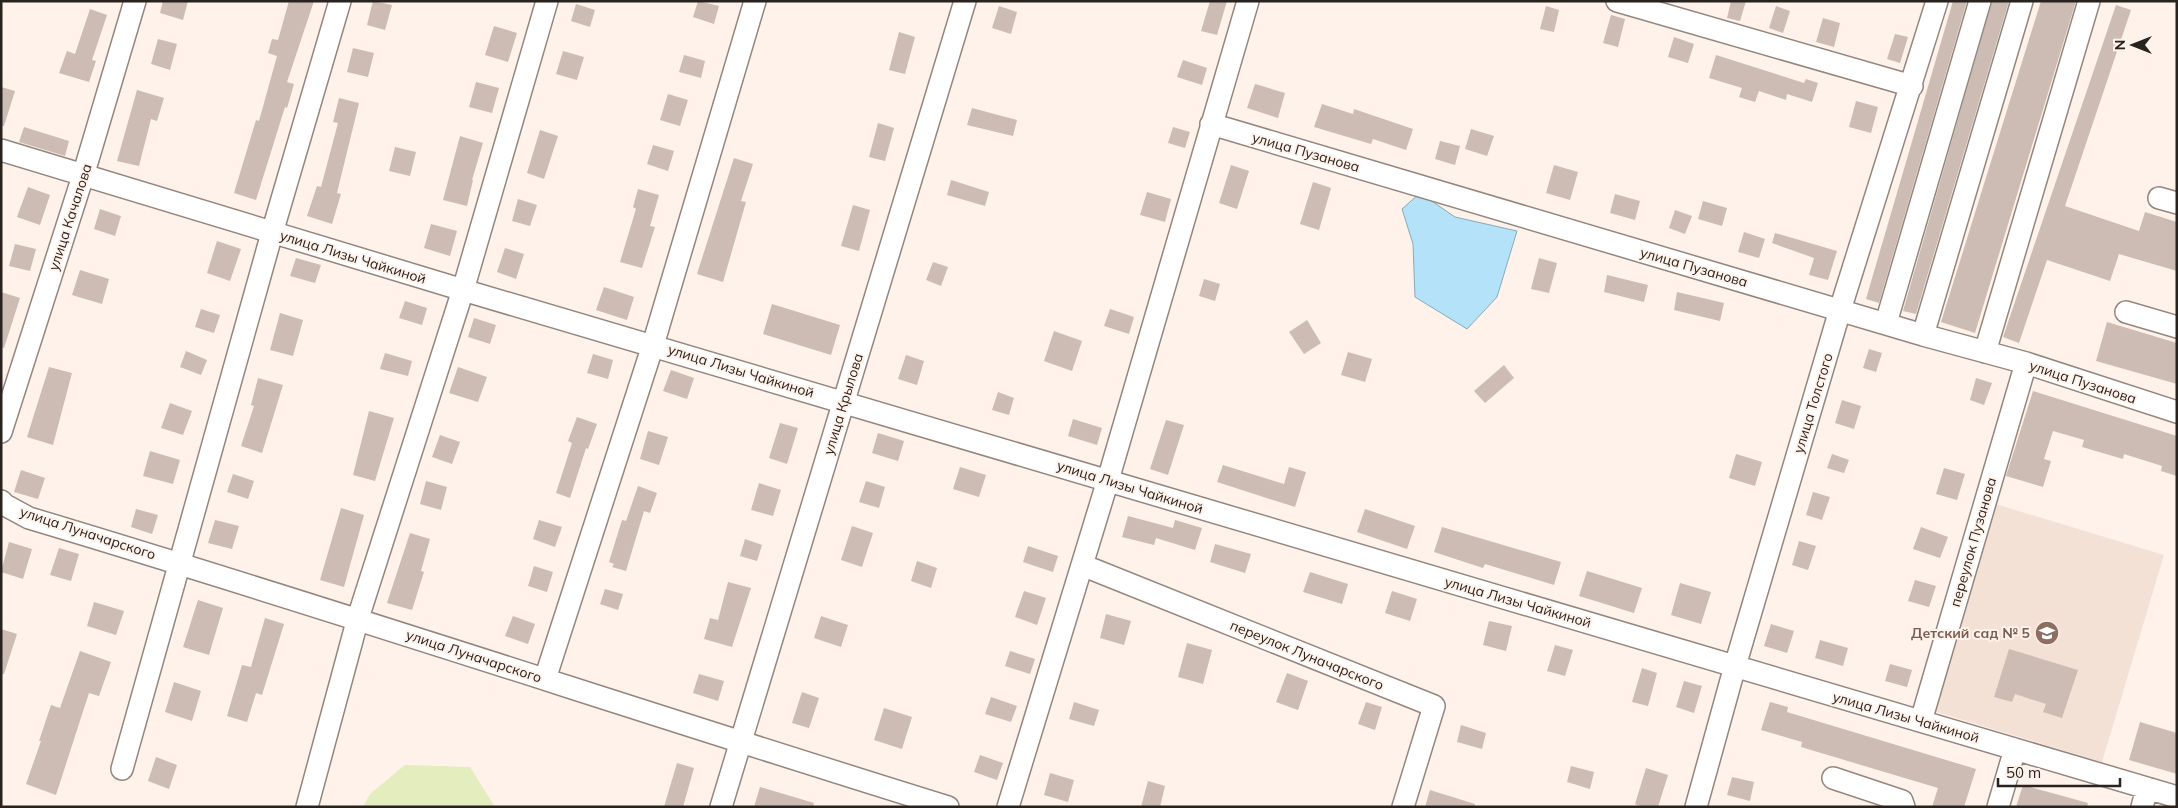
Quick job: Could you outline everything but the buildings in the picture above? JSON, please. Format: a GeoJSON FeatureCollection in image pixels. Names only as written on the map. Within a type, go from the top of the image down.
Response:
{"type":"FeatureCollection","features":[{"type":"Feature","properties":{"kind":"street","name":"улица Качалова"},"geometry":{"type":"LineString","coordinates":[[1,432],[83,176],[136,1]]}},
{"type":"Feature","properties":{"kind":"street"},"geometry":{"type":"LineString","coordinates":[[122,769],[272,233],[340,1]]}},
{"type":"Feature","properties":{"kind":"street"},"geometry":{"type":"LineString","coordinates":[[307,807],[358,618],[464,290],[547,1]]}},
{"type":"Feature","properties":{"kind":"street"},"geometry":{"type":"LineString","coordinates":[[545,679],[653,345],[755,1]]}},
{"type":"Feature","properties":{"kind":"street","name":"улица Крылова"},"geometry":{"type":"LineString","coordinates":[[721,807],[965,1]]}},
{"type":"Feature","properties":{"kind":"street"},"geometry":{"type":"LineString","coordinates":[[1008,807],[1108,480],[1248,1]]}},
{"type":"Feature","properties":{"kind":"street"},"geometry":{"type":"LineString","coordinates":[[1617,1],[1912,86]]}},
{"type":"Feature","properties":{"kind":"street","name":"улица Толстого"},"geometry":{"type":"LineString","coordinates":[[1696,807],[1734,666],[1840,310],[1912,86],[1937,1]]}},
{"type":"Feature","properties":{"kind":"street"},"geometry":{"type":"LineString","coordinates":[[1886,323],[1980,1]]}},
{"type":"Feature","properties":{"kind":"street"},"geometry":{"type":"LineString","coordinates":[[1923,335],[2022,1]]}},
{"type":"Feature","properties":{"kind":"street"},"geometry":{"type":"LineString","coordinates":[[1985,352],[2089,1]]}},
{"type":"Feature","properties":{"kind":"street","name":"улица Пузанова"},"geometry":{"type":"LineString","coordinates":[[1211,124],[1923,335],[2026,363],[2177,412]]}},
{"type":"Feature","properties":{"kind":"street","name":"улица Лизы Чайкиной"},"geometry":{"type":"LineString","coordinates":[[1,150],[272,233],[2015,749],[2144,797],[2177,797]]}},
{"type":"Feature","properties":{"kind":"street"},"geometry":{"type":"LineString","coordinates":[[2126,312],[2177,327]]}},
{"type":"Feature","properties":{"kind":"street","name":"переулок Пузанова"},"geometry":{"type":"LineString","coordinates":[[1921,721],[2026,363]]}},
{"type":"Feature","properties":{"kind":"street","name":"улица Луначарского"},"geometry":{"type":"LineString","coordinates":[[1,501],[29,518],[358,618],[740,742],[948,807]]}},
{"type":"Feature","properties":{"kind":"street","name":"переулок Луначарского"},"geometry":{"type":"LineString","coordinates":[[1082,565],[1434,706],[1403,807]]}},
{"type":"Feature","properties":{"kind":"street"},"geometry":{"type":"LineString","coordinates":[[1998,807],[2015,749]]}},
{"type":"Feature","properties":{"kind":"street"},"geometry":{"type":"LineString","coordinates":[[1833,778],[1902,801],[1904,807]]}},
{"type":"Feature","properties":{"kind":"shaded area","name":"Детский сад № 5"},"geometry":{"type":"Polygon","coordinates":[[[1992,503],[2164,555],[2102,762],[1930,710],[1992,503]]]}},
{"type":"Feature","properties":{"kind":"green space"},"geometry":{"type":"Polygon","coordinates":[[[405,765],[470,767],[495,807],[363,807],[370,794],[405,765]]]}},
{"type":"Feature","properties":{"kind":"water"},"geometry":{"type":"Polygon","coordinates":[[[1420,193],[1455,217],[1517,231],[1497,297],[1467,329],[1415,297],[1413,244],[1402,209],[1420,193]]]}},
{"type":"Feature","properties":{"kind":"place","name":"Детский сад № 5"},"geometry":{"type":"Point","coordinates":[2047,633]}}]}
